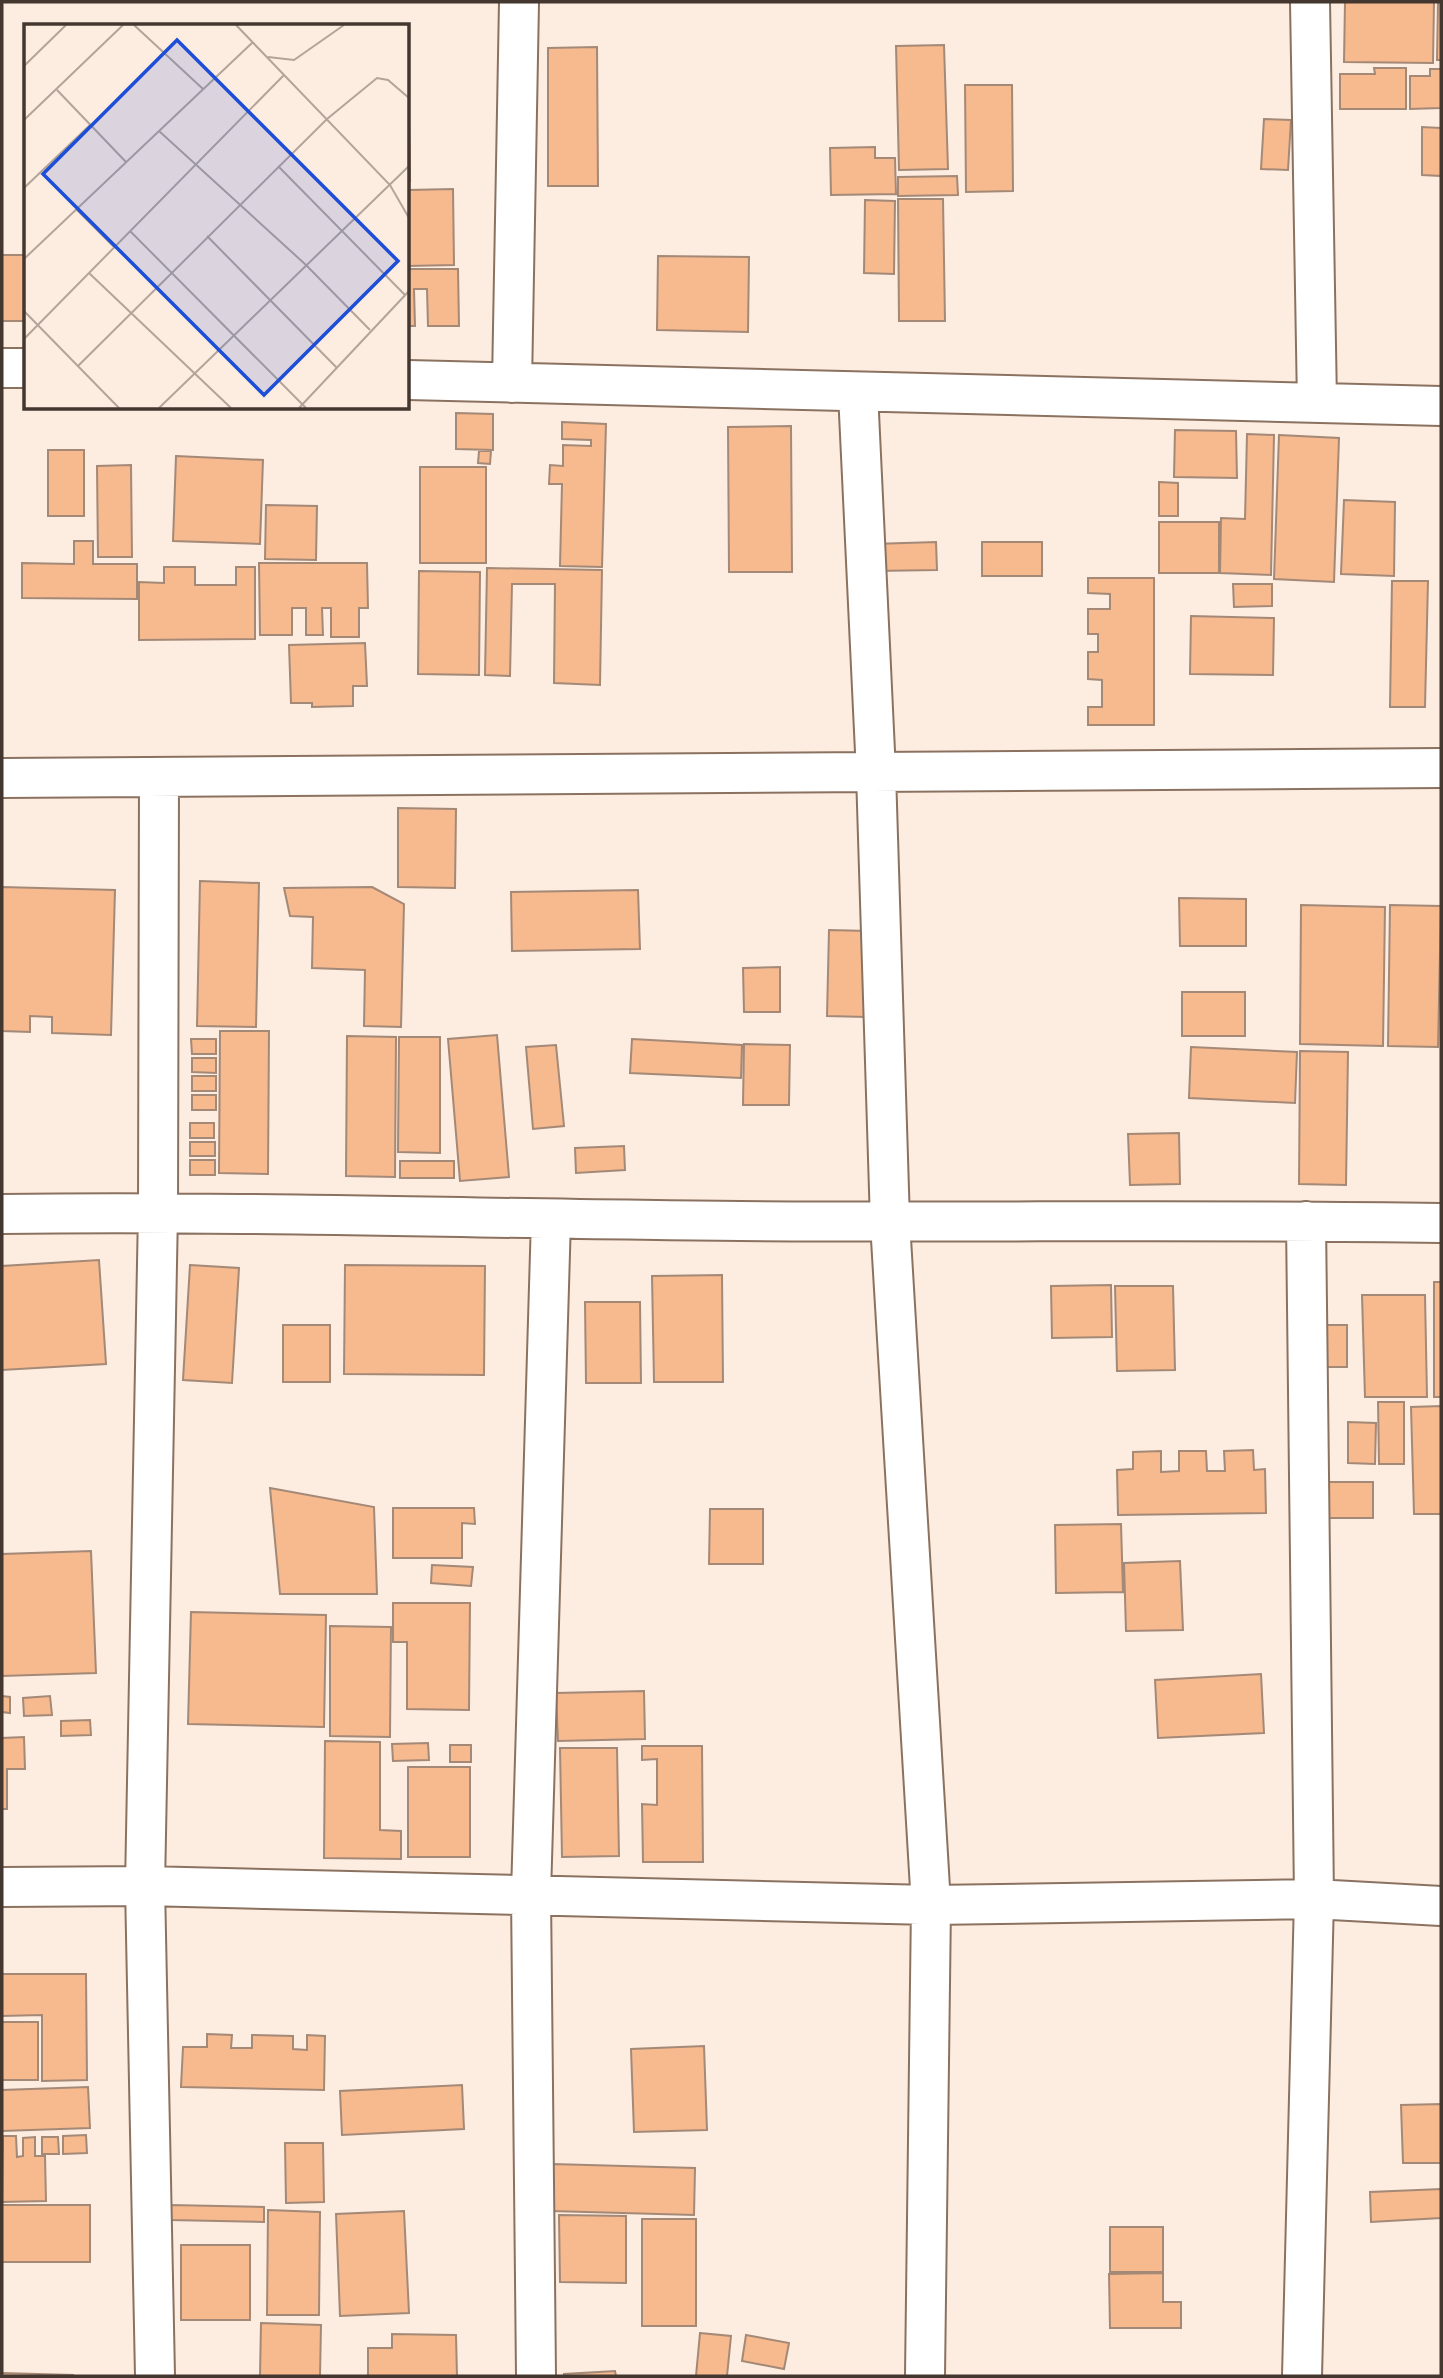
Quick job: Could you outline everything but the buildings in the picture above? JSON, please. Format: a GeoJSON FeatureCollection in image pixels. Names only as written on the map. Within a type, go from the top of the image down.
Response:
{"type":"FeatureCollection","features":[{"type":"Feature","properties":{"kind":"street"},"geometry":{"type":"LineString","coordinates":[[512,383],[519,2]]}},
{"type":"Feature","properties":{"kind":"street"},"geometry":{"type":"LineString","coordinates":[[1310,2],[1317,403]]}},
{"type":"Feature","properties":{"kind":"street"},"geometry":{"type":"LineString","coordinates":[[2,368],[24,369]]}},
{"type":"Feature","properties":{"kind":"street"},"geometry":{"type":"LineString","coordinates":[[410,380],[1441,406]]}},
{"type":"Feature","properties":{"kind":"street"},"geometry":{"type":"LineString","coordinates":[[858,392],[876,773],[890,1222],[932,1905],[925,2376]]}},
{"type":"Feature","properties":{"kind":"street"},"geometry":{"type":"LineString","coordinates":[[2,778],[1441,768]]}},
{"type":"Feature","properties":{"kind":"street"},"geometry":{"type":"LineString","coordinates":[[155,2376],[145,1886],[158,1212],[159,777]]}},
{"type":"Feature","properties":{"kind":"street"},"geometry":{"type":"LineString","coordinates":[[2,1214],[158,1212],[890,1222],[1441,1223]]}},
{"type":"Feature","properties":{"kind":"street"},"geometry":{"type":"LineString","coordinates":[[536,2376],[531,1894],[551,1219]]}},
{"type":"Feature","properties":{"kind":"street"},"geometry":{"type":"LineString","coordinates":[[1302,2376],[1314,1899],[1306,1221]]}},
{"type":"Feature","properties":{"kind":"street"},"geometry":{"type":"LineString","coordinates":[[2,1887],[145,1886],[932,1905],[1314,1899],[1441,1906]]}}]}
